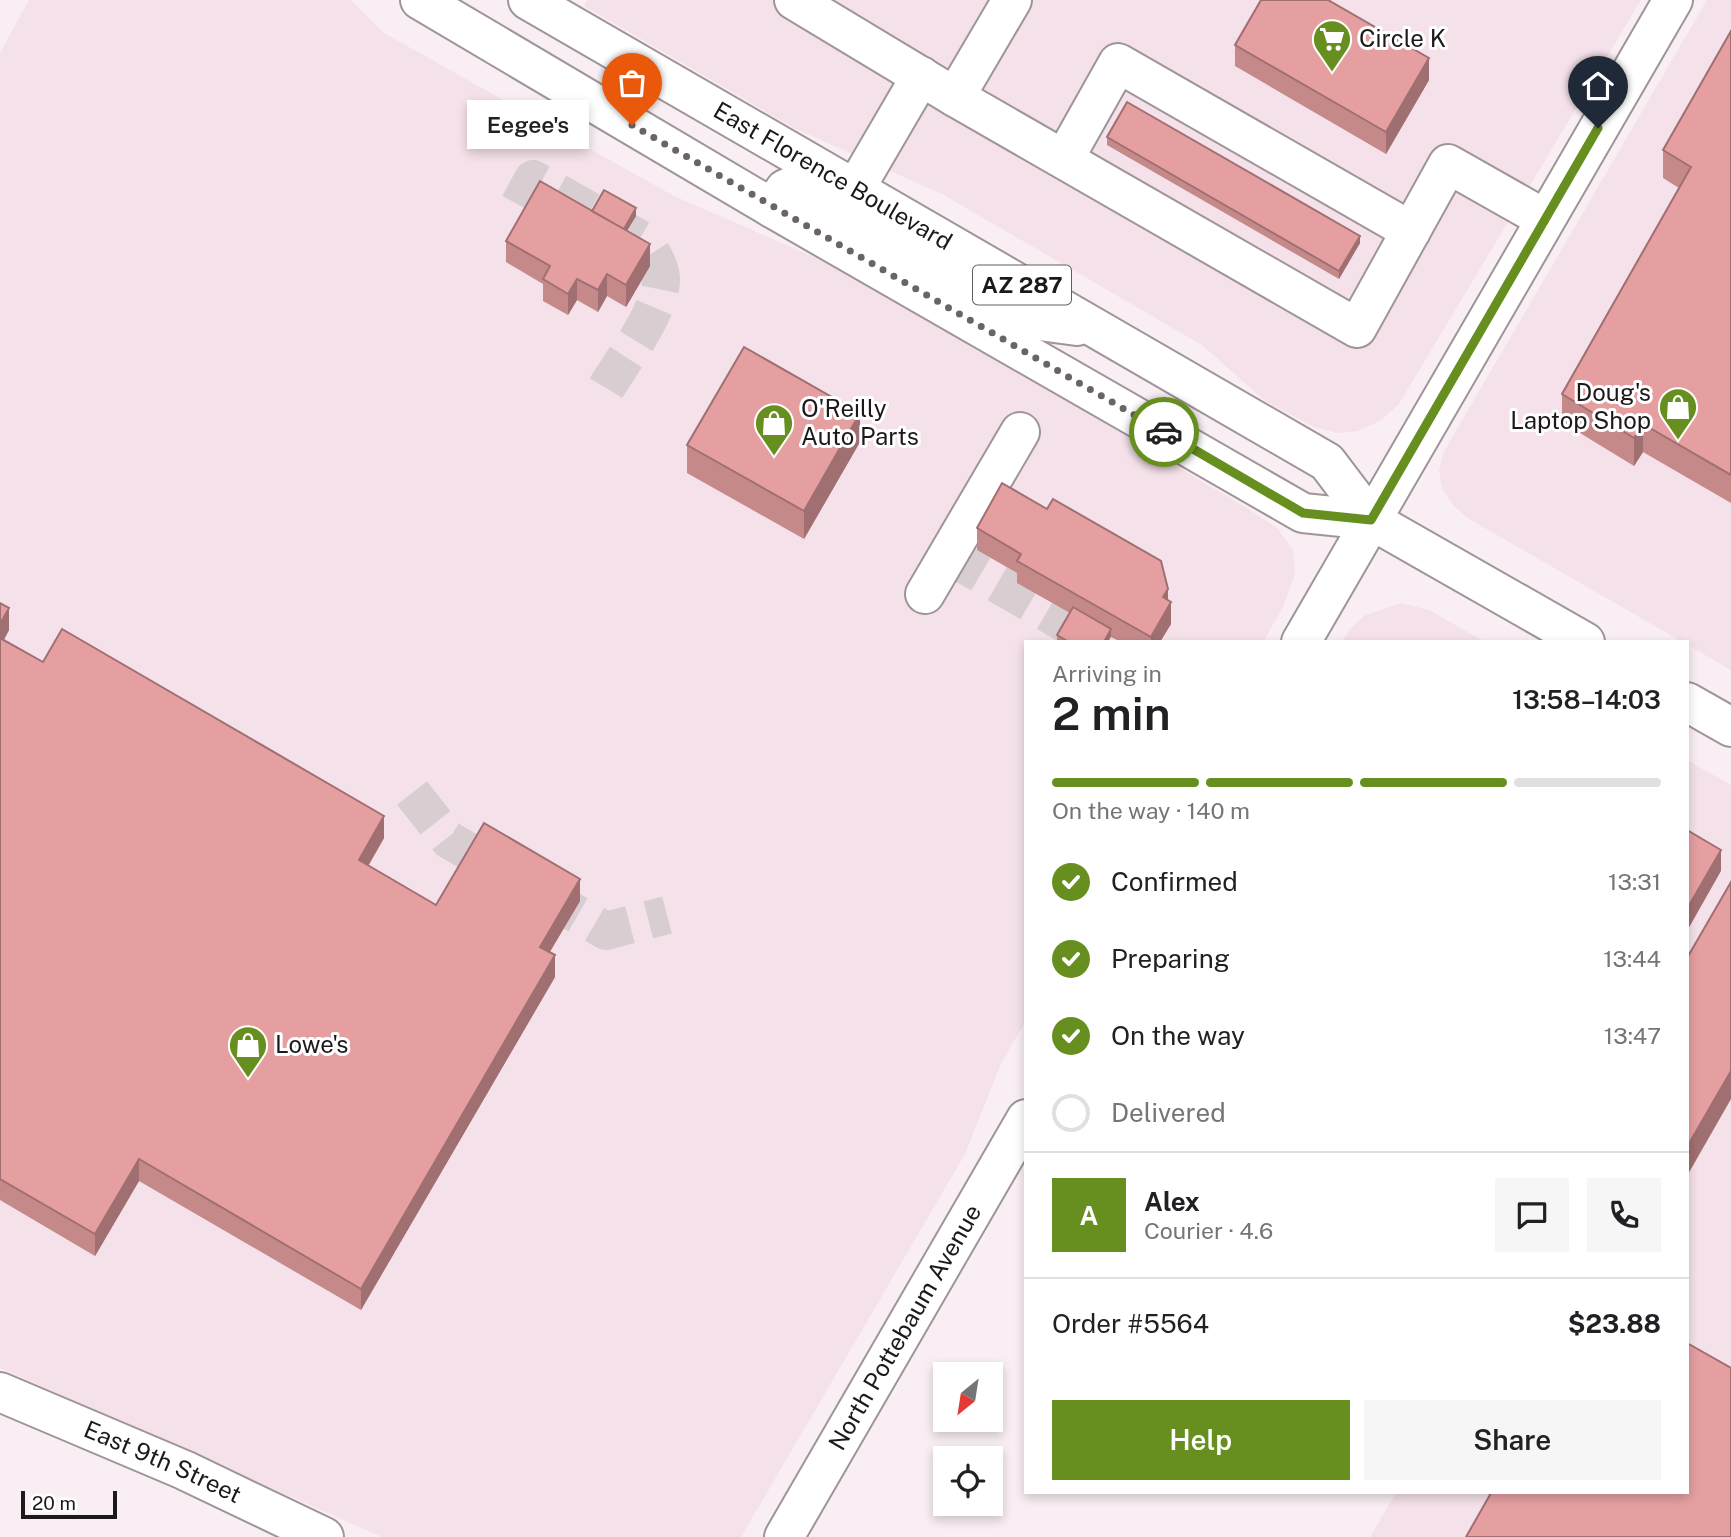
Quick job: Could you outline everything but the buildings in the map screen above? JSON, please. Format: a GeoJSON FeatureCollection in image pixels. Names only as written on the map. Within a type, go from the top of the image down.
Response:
{"type":"FeatureCollection","features":[{"type":"Feature","properties":{"kind":"main road","name":"East Florence Boulevard"},"geometry":{"type":"LineString","coordinates":[[420,0],[772,208],[1303,513],[1371,520]]}},
{"type":"Feature","properties":{"kind":"main road","name":"East Florence Boulevard"},"geometry":{"type":"LineString","coordinates":[[528,0],[1327,462],[1371,520],[1581,640]]}},
{"type":"Feature","properties":{"kind":"main road"},"geometry":{"type":"LineString","coordinates":[[794,0],[955,97],[1357,328],[1448,164],[1545,219]]}},
{"type":"Feature","properties":{"kind":"main road"},"geometry":{"type":"LineString","coordinates":[[955,97],[1012,0]]}},
{"type":"Feature","properties":{"kind":"main road"},"geometry":{"type":"LineString","coordinates":[[1302,640],[1545,219],[1660,4]]}},
{"type":"Feature","properties":{"kind":"main road"},"geometry":{"type":"LineString","coordinates":[[1064,159],[1118,64],[1411,231]]}},
{"type":"Feature","properties":{"kind":"main road"},"geometry":{"type":"LineString","coordinates":[[855,189],[921,76]]}},
{"type":"Feature","properties":{"kind":"main road"},"geometry":{"type":"LineString","coordinates":[[772,208],[785,189],[794,185],[1024,318],[1099,330]]}},
{"type":"Feature","properties":{"kind":"main road"},"geometry":{"type":"LineString","coordinates":[[925,594],[1020,432]]}},
{"type":"Feature","properties":{"kind":"main road"},"geometry":{"type":"LineString","coordinates":[[1689,703],[1731,727]]}},
{"type":"Feature","properties":{"kind":"main road","name":"North Pottebaum Avenue"},"geometry":{"type":"LineString","coordinates":[[784,1537],[1024,1122]]}},
{"type":"Feature","properties":{"kind":"main road","name":"East 9th Street"},"geometry":{"type":"LineString","coordinates":[[0,1392],[184,1470],[324,1537]]}},
{"type":"Feature","properties":{"kind":"shaded area"},"geometry":{"type":"Polygon","coordinates":[[[29,0],[351,0],[384,33],[674,196],[857,276],[1250,510],[1277,528],[1293,550],[1295,574],[1283,607],[1264,640],[1024,640],[1024,1024],[1001,1064],[965,1154],[741,1537],[382,1537],[0,1368],[0,53],[29,0]]]}},
{"type":"Feature","properties":{"kind":"shaded area"},"geometry":{"type":"Polygon","coordinates":[[[587,0],[1641,0],[1399,404],[1380,421],[1358,431],[1337,433],[1314,427],[1265,401],[1202,345],[942,194],[794,128],[584,6],[587,0]]]}},
{"type":"Feature","properties":{"kind":"shaded area"},"geometry":{"type":"Polygon","coordinates":[[[1707,0],[1731,0],[1731,670],[1689,646],[1689,640],[1679,640],[1466,517],[1452,504],[1442,488],[1439,471],[1443,453],[1707,0]]]}},
{"type":"Feature","properties":{"kind":"shaded area"},"geometry":{"type":"Polygon","coordinates":[[[1401,603],[1429,610],[1482,640],[1343,640],[1349,630],[1364,616],[1401,603]]]}},
{"type":"Feature","properties":{"kind":"shaded area"},"geometry":{"type":"Polygon","coordinates":[[[1689,761],[1731,785],[1731,1537],[1370,1537],[1395,1494],[1689,1494],[1689,761]]]}},
{"type":"Feature","properties":{"kind":"tunnel"},"geometry":{"type":"LineString","coordinates":[[519,205],[533,179],[642,240],[657,263],[661,279],[655,306],[606,388]]}},
{"type":"Feature","properties":{"kind":"tunnel"},"geometry":{"type":"LineString","coordinates":[[948,555],[1094,640]]}},
{"type":"Feature","properties":{"kind":"tunnel"},"geometry":{"type":"LineString","coordinates":[[412,793],[449,840],[606,931],[667,915]]}},
{"type":"Feature","properties":{"kind":"way so far"},"geometry":{"type":"LineString","coordinates":[[632,125],[1164,432]]}},
{"type":"Feature","properties":{"kind":"place","name":"Circle K"},"geometry":{"type":"Point","coordinates":[1332,73]}},
{"type":"Feature","properties":{"kind":"place","name":"Eegee's"},"geometry":{"type":"Point","coordinates":[632,125]}},
{"type":"Feature","properties":{"kind":"place","name":"Doug's Laptop Shop"},"geometry":{"type":"Point","coordinates":[1678,441]}},
{"type":"Feature","properties":{"kind":"place","name":"O'Reilly Auto Parts"},"geometry":{"type":"Point","coordinates":[774,457]}},
{"type":"Feature","properties":{"kind":"place","name":"Lowe's"},"geometry":{"type":"Point","coordinates":[248,1079]}},
{"type":"Feature","properties":{"kind":"route"},"geometry":{"type":"LineString","coordinates":[[1164,432],[1303,513],[1371,520],[1598,128]]}}]}
